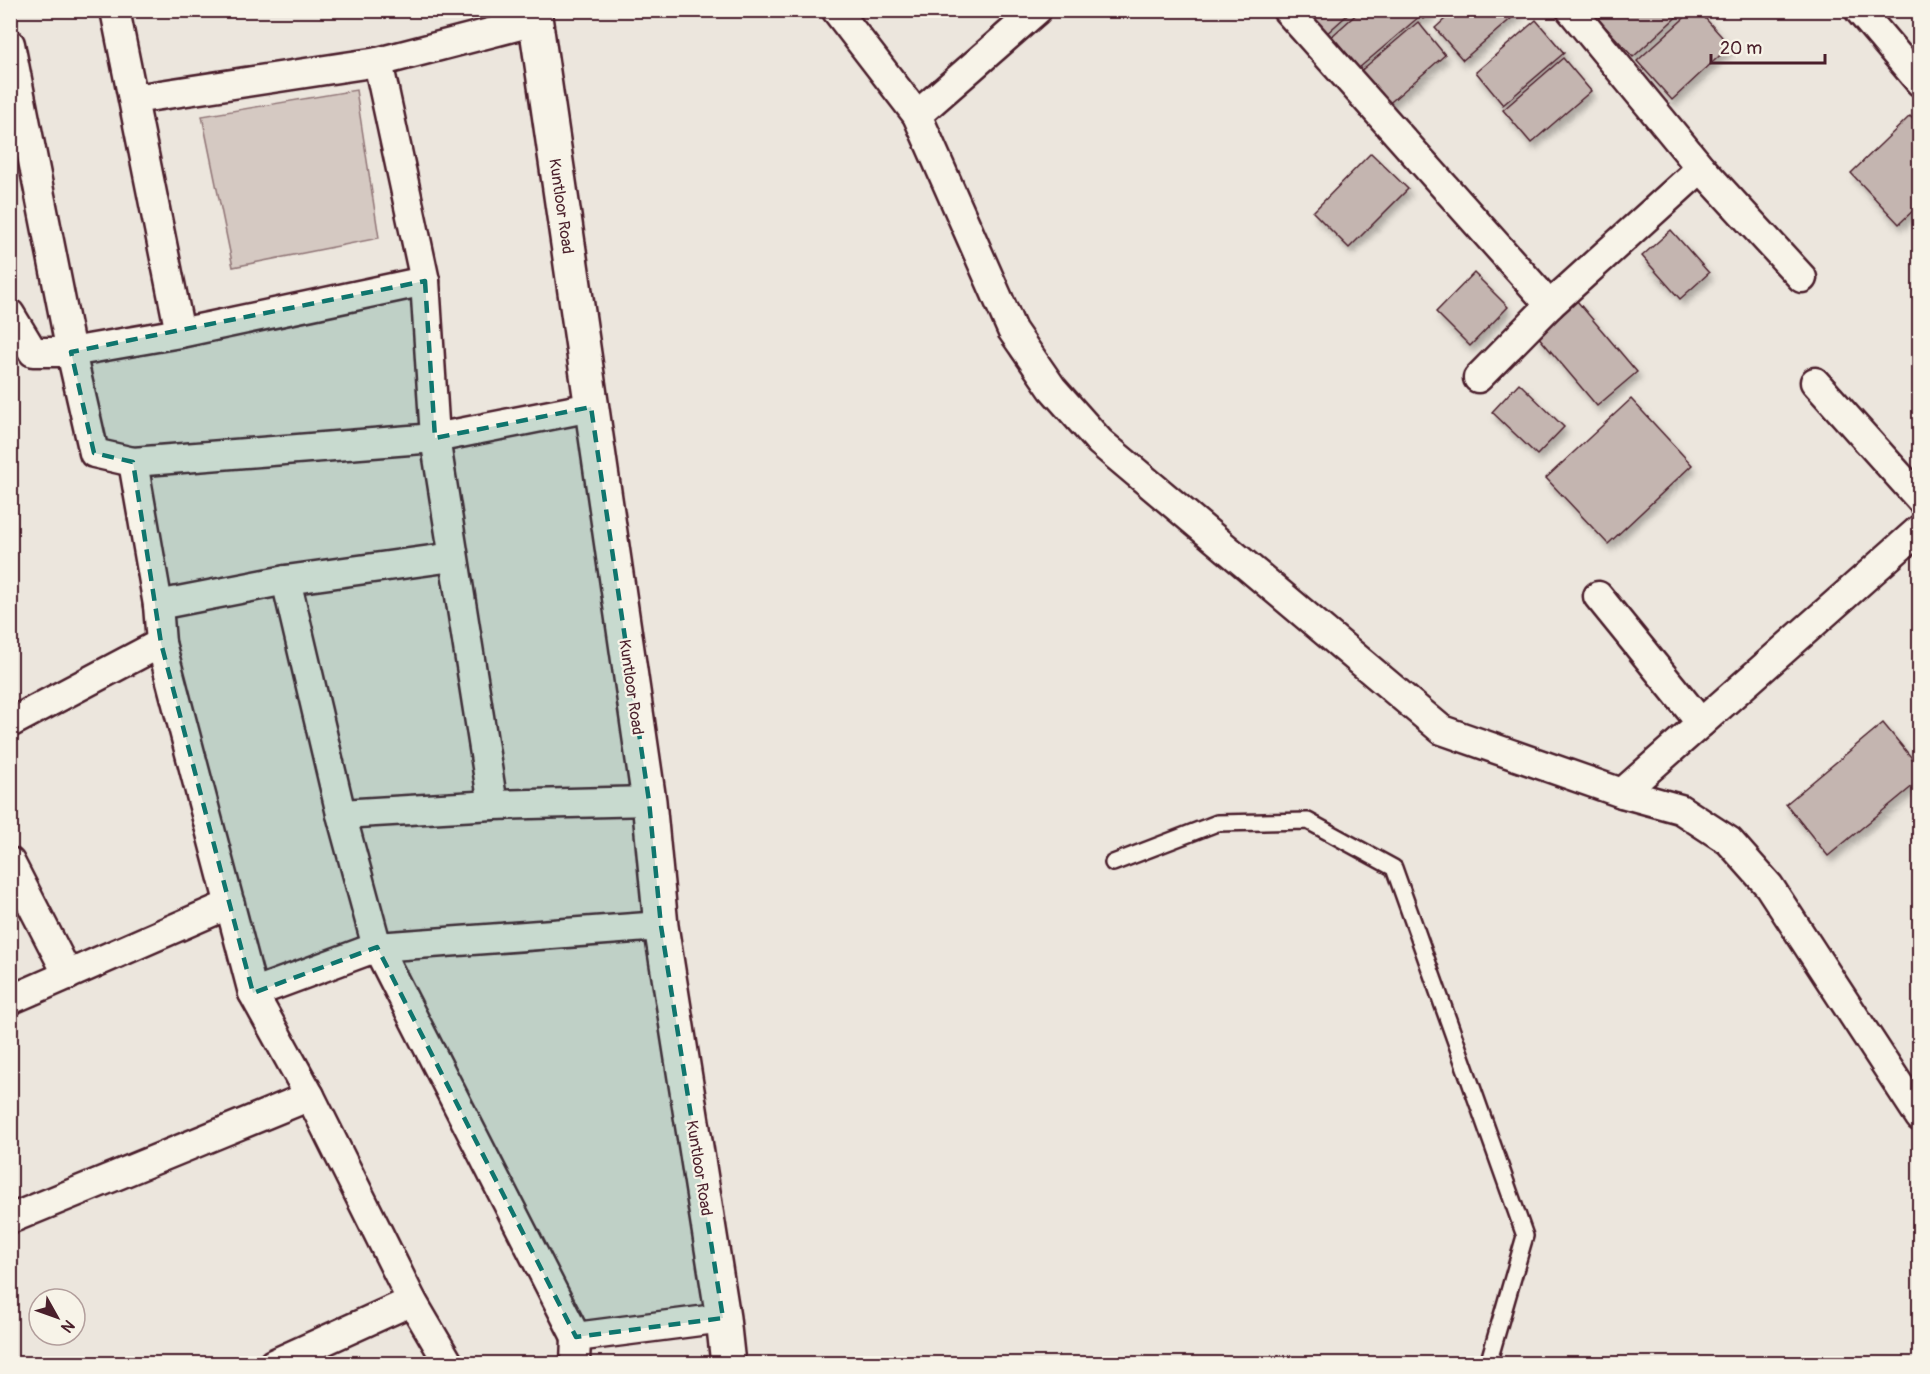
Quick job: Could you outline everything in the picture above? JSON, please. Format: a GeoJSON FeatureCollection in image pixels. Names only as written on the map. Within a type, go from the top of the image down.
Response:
{"type":"FeatureCollection","features":[{"type":"Feature","properties":{"kind":"street"},"geometry":{"type":"LineString","coordinates":[[115,10],[180,333]]}},
{"type":"Feature","properties":{"kind":"street"},"geometry":{"type":"LineString","coordinates":[[836,10],[917,115],[1012,330],[1052,388],[1100,442],[1442,730],[1622,793],[1680,809],[1729,841],[1769,886],[1920,1117]]}},
{"type":"Feature","properties":{"kind":"street"},"geometry":{"type":"LineString","coordinates":[[917,115],[1037,10]]}},
{"type":"Feature","properties":{"kind":"street"},"geometry":{"type":"LineString","coordinates":[[1287,10],[1550,305]]}},
{"type":"Feature","properties":{"kind":"street"},"geometry":{"type":"LineString","coordinates":[[1571,10],[1701,168],[1802,279]]}},
{"type":"Feature","properties":{"kind":"street"},"geometry":{"type":"LineString","coordinates":[[1859,10],[1920,82]]}},
{"type":"Feature","properties":{"kind":"street"},"geometry":{"type":"LineString","coordinates":[[134,99],[378,62],[535,16]]}},
{"type":"Feature","properties":{"kind":"street","name":"Kuntloor Road"},"geometry":{"type":"LineString","coordinates":[[535,16],[649,801],[661,926],[723,1318],[728,1364]]}},
{"type":"Feature","properties":{"kind":"street"},"geometry":{"type":"LineString","coordinates":[[10,44],[71,352],[94,453],[133,462],[435,438],[591,406]]}},
{"type":"Feature","properties":{"kind":"street"},"geometry":{"type":"LineString","coordinates":[[378,62],[425,281],[435,438],[493,806]]}},
{"type":"Feature","properties":{"kind":"street"},"geometry":{"type":"LineString","coordinates":[[1478,378],[1550,305],[1701,168]]}},
{"type":"Feature","properties":{"kind":"street"},"geometry":{"type":"LineString","coordinates":[[10,314],[33,352],[71,352],[180,333],[425,281]]}},
{"type":"Feature","properties":{"kind":"street"},"geometry":{"type":"LineString","coordinates":[[1815,382],[1920,499]]}},
{"type":"Feature","properties":{"kind":"street"},"geometry":{"type":"LineString","coordinates":[[133,462],[158,605],[160,643],[254,993],[310,1096],[412,1301],[449,1364]]}},
{"type":"Feature","properties":{"kind":"street"},"geometry":{"type":"LineString","coordinates":[[1622,793],[1920,529]]}},
{"type":"Feature","properties":{"kind":"street"},"geometry":{"type":"LineString","coordinates":[[158,605],[286,580],[453,557]]}},
{"type":"Feature","properties":{"kind":"street"},"geometry":{"type":"LineString","coordinates":[[286,580],[341,813],[377,947],[575,1350],[723,1318]]}},
{"type":"Feature","properties":{"kind":"street"},"geometry":{"type":"LineString","coordinates":[[1598,596],[1701,723]]}},
{"type":"Feature","properties":{"kind":"street"},"geometry":{"type":"LineString","coordinates":[[10,723],[160,643]]}},
{"type":"Feature","properties":{"kind":"street"},"geometry":{"type":"LineString","coordinates":[[341,813],[649,801]]}},
{"type":"Feature","properties":{"kind":"street"},"geometry":{"type":"LineString","coordinates":[[10,862],[68,975]]}},
{"type":"Feature","properties":{"kind":"street"},"geometry":{"type":"LineString","coordinates":[[10,1000],[230,904]]}},
{"type":"Feature","properties":{"kind":"street"},"geometry":{"type":"LineString","coordinates":[[254,993],[377,947],[661,926]]}},
{"type":"Feature","properties":{"kind":"street"},"geometry":{"type":"LineString","coordinates":[[10,1219],[310,1096]]}},
{"type":"Feature","properties":{"kind":"street"},"geometry":{"type":"LineString","coordinates":[[273,1364],[412,1301]]}},
{"type":"Feature","properties":{"kind":"lane"},"geometry":{"type":"LineString","coordinates":[[1113,863],[1216,823],[1308,821],[1394,868],[1525,1236],[1488,1364]]}},
{"type":"Feature","properties":{"kind":"highlighted area"},"geometry":{"type":"Polygon","coordinates":[[[425,281],[435,438],[591,407],[649,801],[661,926],[723,1318],[576,1337],[377,947],[253,993],[161,643],[133,462],[94,453],[71,352],[425,281]]]}},
{"type":"Feature","properties":{"kind":"shaded area"},"geometry":{"type":"Polygon","coordinates":[[[356,90],[379,238],[233,267],[202,116],[356,90]]]}},
{"type":"Feature","properties":{"kind":"building"},"geometry":{"type":"Polygon","coordinates":[[[1304,10],[1353,10],[1325,35],[1304,10]]]}},
{"type":"Feature","properties":{"kind":"building"},"geometry":{"type":"Polygon","coordinates":[[[1361,10],[1415,10],[1420,16],[1359,68],[1332,36],[1361,10]]]}},
{"type":"Feature","properties":{"kind":"building"},"geometry":{"type":"Polygon","coordinates":[[[1416,10],[1433,10],[1423,19],[1416,10]]]}},
{"type":"Feature","properties":{"kind":"building"},"geometry":{"type":"Polygon","coordinates":[[[1455,10],[1521,10],[1463,60],[1435,28],[1455,10]]]}},
{"type":"Feature","properties":{"kind":"building"},"geometry":{"type":"Polygon","coordinates":[[[1608,10],[1684,10],[1633,57],[1598,19],[1608,10]]]}},
{"type":"Feature","properties":{"kind":"building"},"geometry":{"type":"Polygon","coordinates":[[[1693,10],[1698,10],[1730,46],[1672,100],[1637,61],[1693,10]]]}},
{"type":"Feature","properties":{"kind":"building"},"geometry":{"type":"Polygon","coordinates":[[[1536,20],[1564,53],[1503,105],[1476,72],[1536,20]]]}},
{"type":"Feature","properties":{"kind":"building"},"geometry":{"type":"Polygon","coordinates":[[[1418,22],[1445,55],[1385,107],[1357,74],[1418,22]]]}},
{"type":"Feature","properties":{"kind":"building"},"geometry":{"type":"Polygon","coordinates":[[[1563,58],[1591,91],[1531,143],[1503,110],[1563,58]]]}},
{"type":"Feature","properties":{"kind":"building"},"geometry":{"type":"Polygon","coordinates":[[[1910,116],[1920,126],[1920,204],[1899,224],[1851,173],[1910,116]]]}},
{"type":"Feature","properties":{"kind":"building"},"geometry":{"type":"Polygon","coordinates":[[[1371,153],[1408,189],[1349,248],[1313,212],[1371,153]]]}},
{"type":"Feature","properties":{"kind":"building"},"geometry":{"type":"Polygon","coordinates":[[[1671,230],[1709,273],[1680,299],[1642,256],[1671,230]]]}},
{"type":"Feature","properties":{"kind":"building"},"geometry":{"type":"Polygon","coordinates":[[[1474,273],[1508,307],[1470,346],[1436,312],[1474,273]]]}},
{"type":"Feature","properties":{"kind":"building"},"geometry":{"type":"Polygon","coordinates":[[[1577,301],[1637,372],[1597,406],[1537,335],[1577,301]]]}},
{"type":"Feature","properties":{"kind":"building"},"geometry":{"type":"Polygon","coordinates":[[[1519,383],[1564,427],[1537,455],[1492,412],[1519,383]]]}},
{"type":"Feature","properties":{"kind":"building"},"geometry":{"type":"Polygon","coordinates":[[[1631,399],[1692,465],[1608,544],[1546,478],[1631,399]]]}},
{"type":"Feature","properties":{"kind":"building"},"geometry":{"type":"Polygon","coordinates":[[[1883,723],[1920,768],[1920,780],[1828,856],[1786,804],[1883,723]]]}}]}
